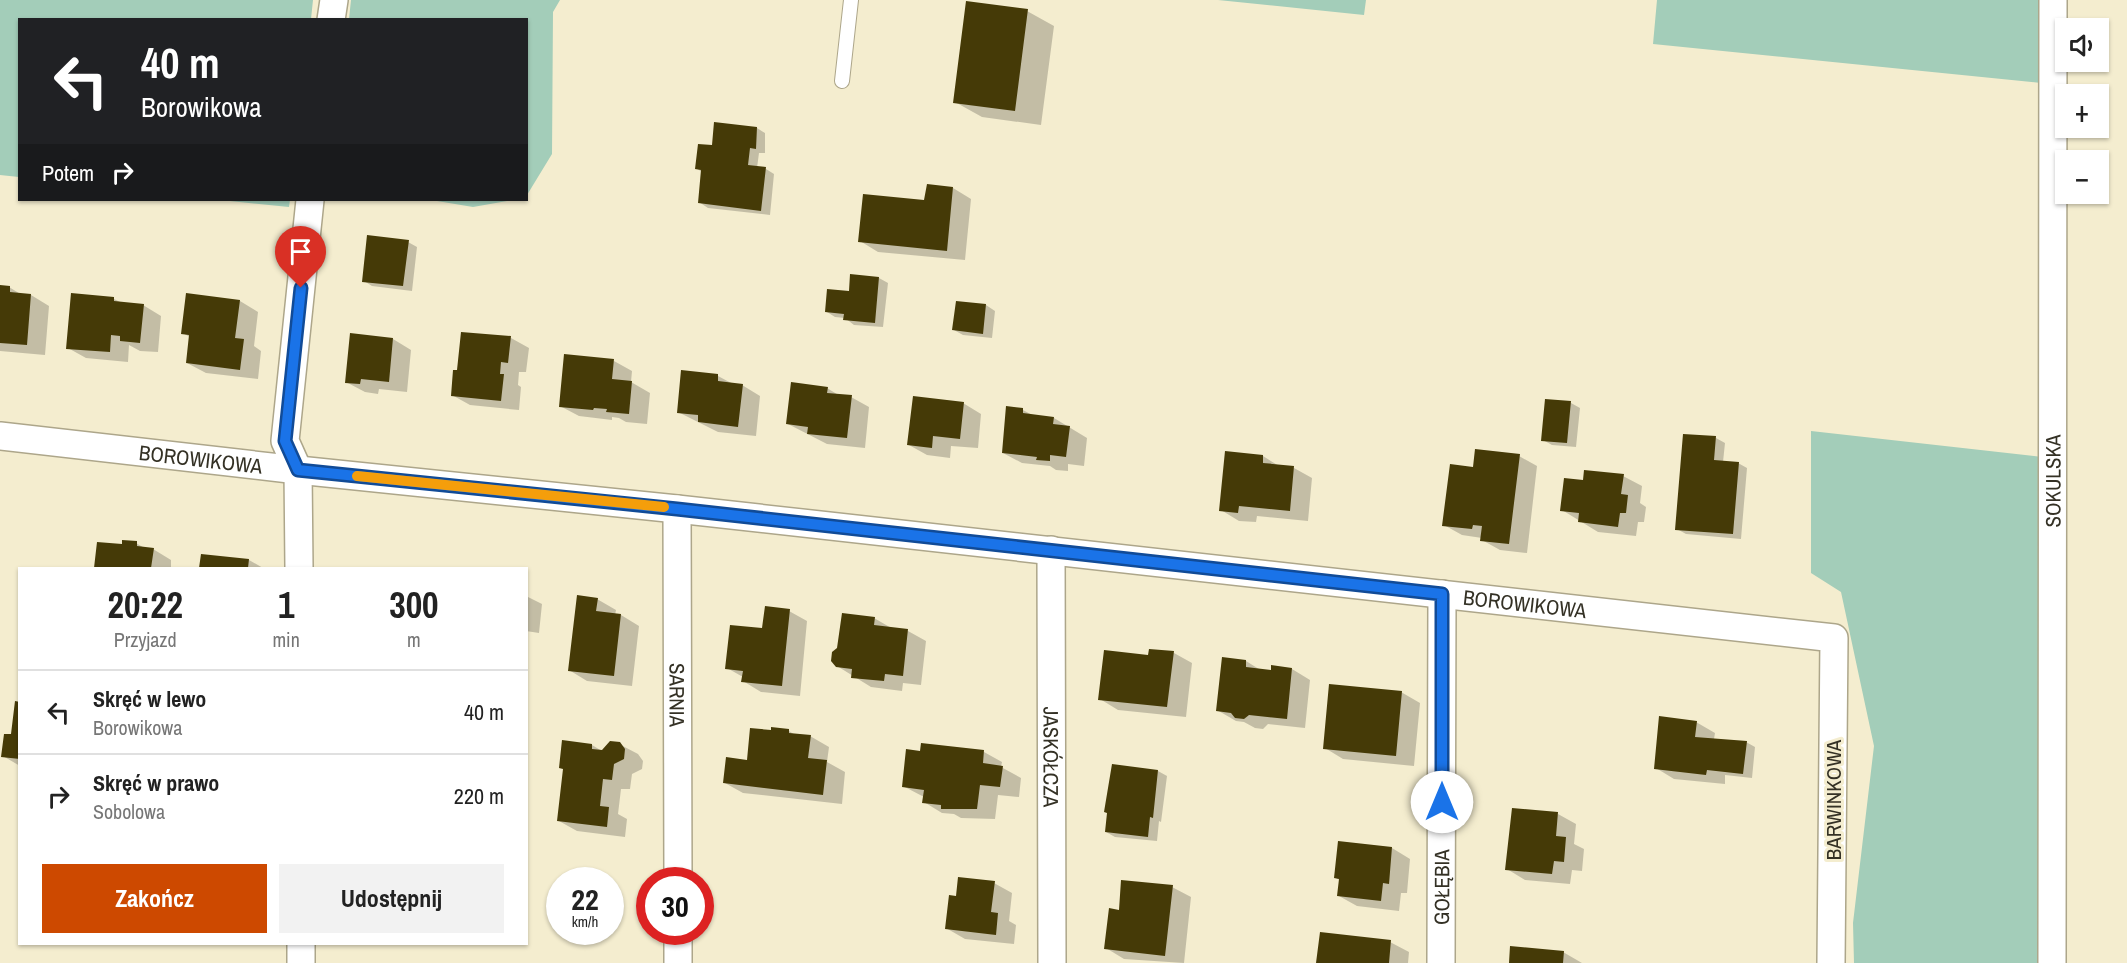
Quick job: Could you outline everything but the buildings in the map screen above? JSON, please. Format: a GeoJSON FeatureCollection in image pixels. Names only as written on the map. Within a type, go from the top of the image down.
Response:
{"type":"FeatureCollection","features":[{"type":"Feature","properties":{"kind":"street"},"geometry":{"type":"LineString","coordinates":[[331,18],[334,0]]}},
{"type":"Feature","properties":{"kind":"street","name":"SOKULSKA"},"geometry":{"type":"LineString","coordinates":[[2052,963],[2053,0]]}},
{"type":"Feature","properties":{"kind":"street"},"geometry":{"type":"LineString","coordinates":[[299,567],[298,470],[285,441],[310,201]]}},
{"type":"Feature","properties":{"kind":"street","name":"BOROWIKOWA"},"geometry":{"type":"LineString","coordinates":[[0,436],[1834,638]]}},
{"type":"Feature","properties":{"kind":"street","name":"SARNIA"},"geometry":{"type":"LineString","coordinates":[[677,509],[678,867]]}},
{"type":"Feature","properties":{"kind":"street","name":"JASKÓŁCZA"},"geometry":{"type":"LineString","coordinates":[[1051,550],[1052,963]]}},
{"type":"Feature","properties":{"kind":"street","name":"GOŁĘBIA"},"geometry":{"type":"LineString","coordinates":[[1441,963],[1442,594]]}},
{"type":"Feature","properties":{"kind":"street","name":"BARWINKOWA"},"geometry":{"type":"LineString","coordinates":[[1831,963],[1834,638]]}},
{"type":"Feature","properties":{"kind":"street"},"geometry":{"type":"LineString","coordinates":[[301,945],[301,963]]}},
{"type":"Feature","properties":{"kind":"street"},"geometry":{"type":"LineString","coordinates":[[678,945],[678,963]]}},
{"type":"Feature","properties":{"kind":"lane"},"geometry":{"type":"LineString","coordinates":[[842,81],[851,0]]}},
{"type":"Feature","properties":{"kind":"green space"},"geometry":{"type":"Polygon","coordinates":[[[0,0],[313,0],[311,18],[18,18],[18,177],[0,175],[0,0]]]}},
{"type":"Feature","properties":{"kind":"green space"},"geometry":{"type":"Polygon","coordinates":[[[351,0],[560,0],[553,12],[552,154],[528,193],[528,18],[349,18],[351,0]]]}},
{"type":"Feature","properties":{"kind":"green space"},"geometry":{"type":"Polygon","coordinates":[[[1218,0],[1366,0],[1364,15],[1218,0]]]}},
{"type":"Feature","properties":{"kind":"green space"},"geometry":{"type":"Polygon","coordinates":[[[1657,0],[2040,0],[2041,83],[1653,44],[1657,0]]]}},
{"type":"Feature","properties":{"kind":"green space"},"geometry":{"type":"Polygon","coordinates":[[[230,201],[290,201],[289,207],[230,201]]]}},
{"type":"Feature","properties":{"kind":"green space"},"geometry":{"type":"Polygon","coordinates":[[[437,201],[507,201],[473,207],[437,201]]]}},
{"type":"Feature","properties":{"kind":"green space"},"geometry":{"type":"Polygon","coordinates":[[[1811,431],[2042,457],[2043,963],[1854,963],[1853,923],[1874,746],[1841,592],[1811,573],[1811,431]]]}},
{"type":"Feature","properties":{"kind":"slow traffic"},"geometry":{"type":"LineString","coordinates":[[357,476],[664,507]]}},
{"type":"Feature","properties":{"kind":"route"},"geometry":{"type":"LineString","coordinates":[[301,288],[285,441],[298,470],[677,509],[1442,594],[1442,802]]}}]}
